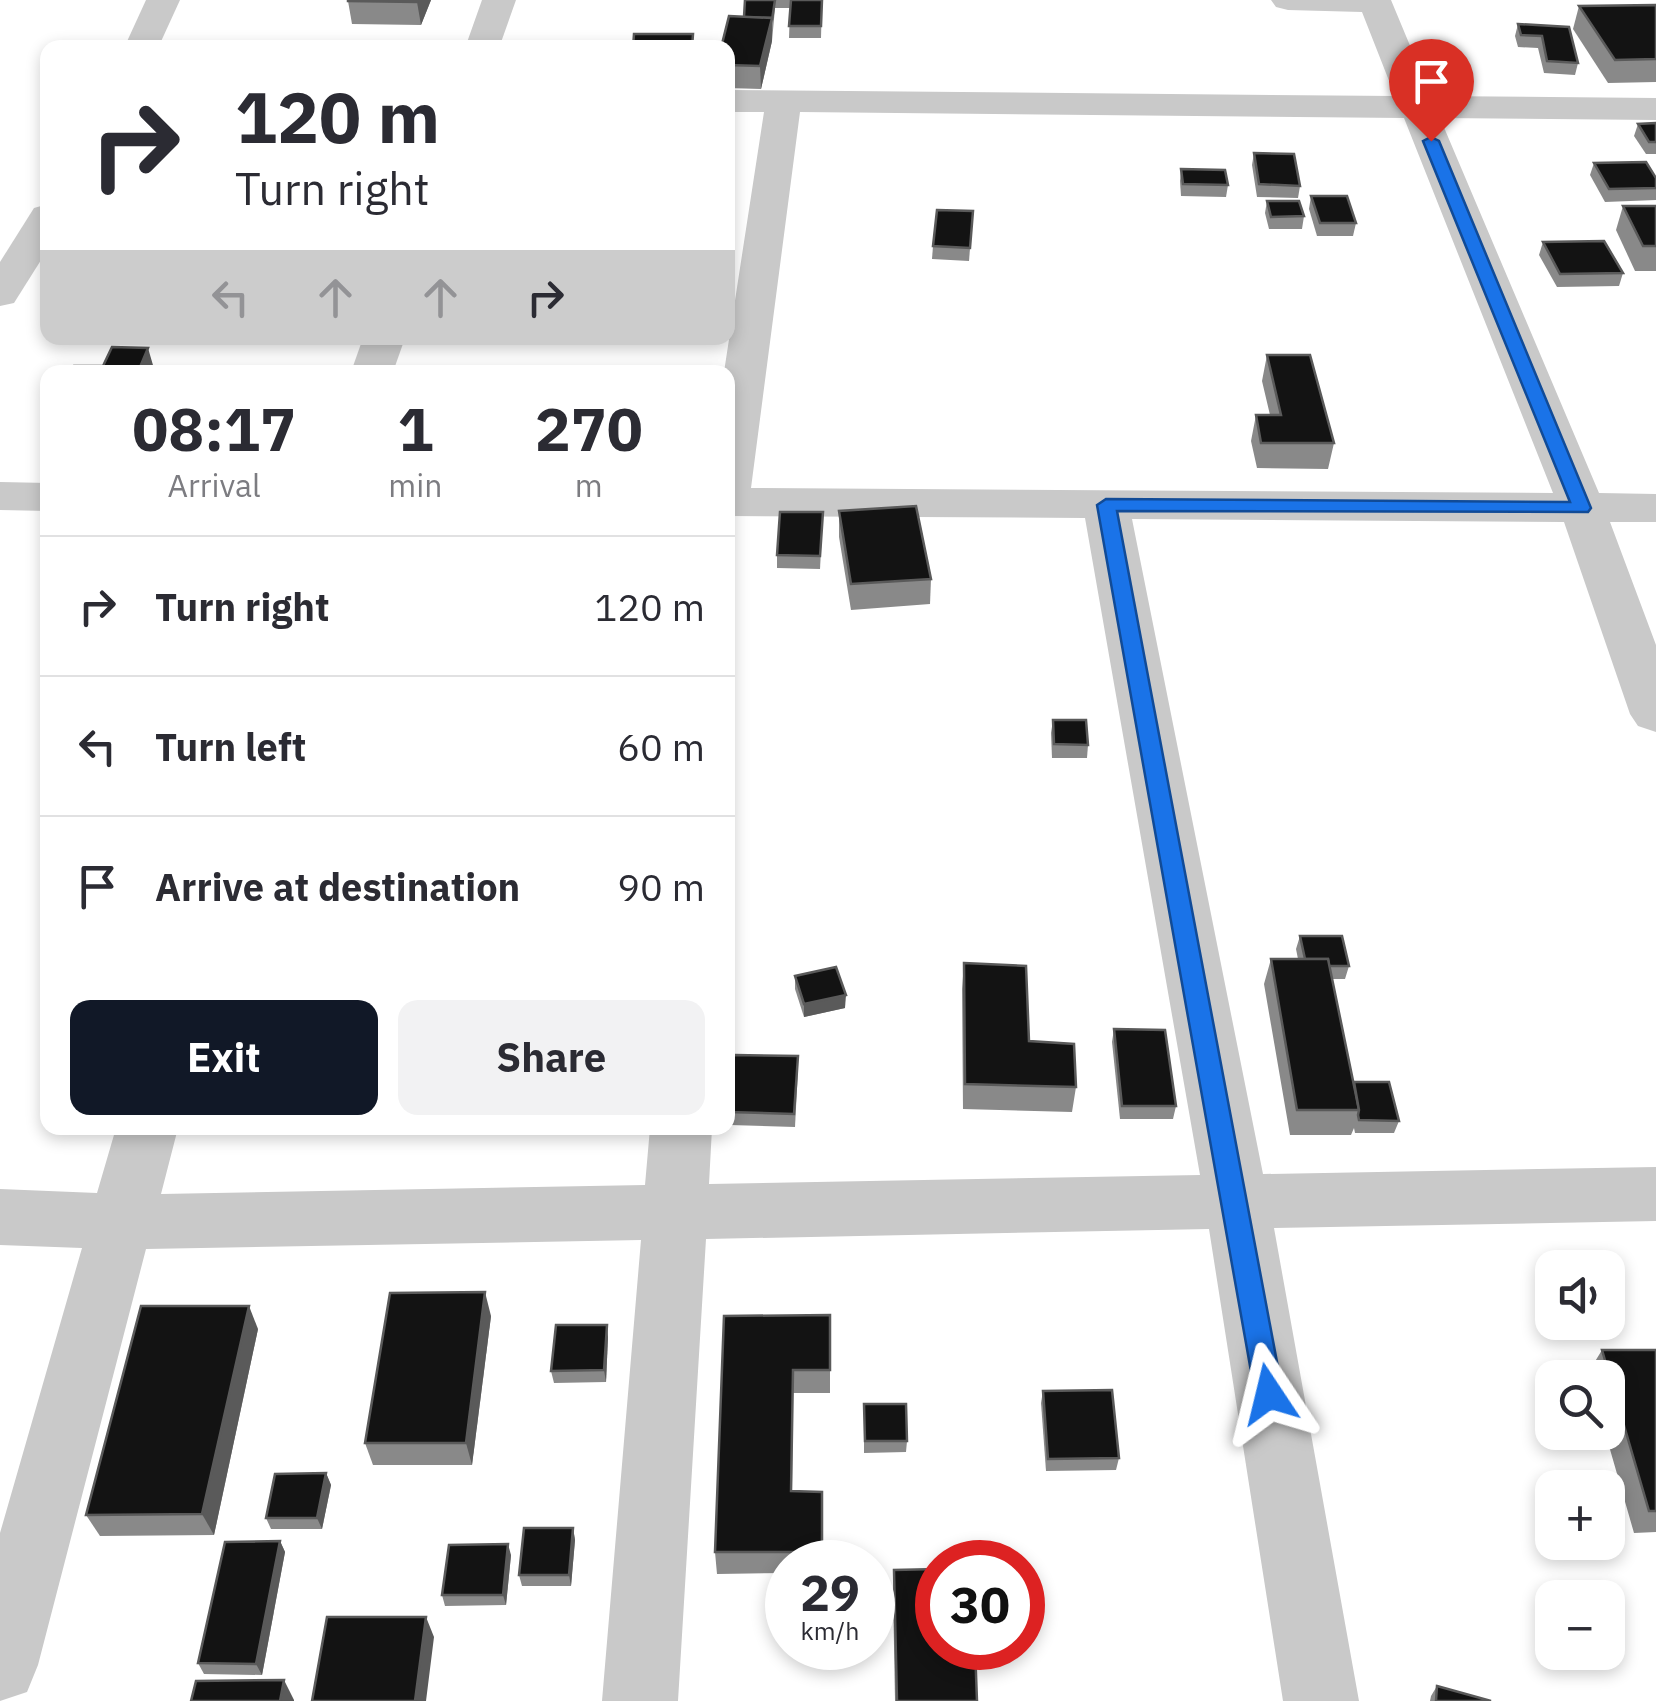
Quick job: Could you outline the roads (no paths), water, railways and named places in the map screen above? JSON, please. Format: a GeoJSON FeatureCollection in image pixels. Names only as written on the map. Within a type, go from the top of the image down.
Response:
{"type":"FeatureCollection","features":[{"type":"Feature","properties":{"kind":"street"},"geometry":{"type":"LineString","coordinates":[[145,40],[163,0]]}},
{"type":"Feature","properties":{"kind":"street"},"geometry":{"type":"LineString","coordinates":[[485,40],[499,0]]}},
{"type":"Feature","properties":{"kind":"street"},"geometry":{"type":"LineString","coordinates":[[1288,0],[1374,1],[1582,508],[1656,714]]}},
{"type":"Feature","properties":{"kind":"street"},"geometry":{"type":"LineString","coordinates":[[735,101],[1656,109]]}},
{"type":"Feature","properties":{"kind":"street"},"geometry":{"type":"LineString","coordinates":[[735,443],[784,101]]}},
{"type":"Feature","properties":{"kind":"street"},"geometry":{"type":"LineString","coordinates":[[0,294],[40,229]]}},
{"type":"Feature","properties":{"kind":"street"},"geometry":{"type":"LineString","coordinates":[[0,496],[40,497]]}},
{"type":"Feature","properties":{"kind":"street"},"geometry":{"type":"LineString","coordinates":[[735,502],[1656,508]]}},
{"type":"Feature","properties":{"kind":"street"},"geometry":{"type":"LineString","coordinates":[[1106,505],[1237,1202],[1321,1701]]}},
{"type":"Feature","properties":{"kind":"street"},"geometry":{"type":"LineString","coordinates":[[0,1665],[145,1135]]}},
{"type":"Feature","properties":{"kind":"street"},"geometry":{"type":"LineString","coordinates":[[640,1701],[680,1135]]}},
{"type":"Feature","properties":{"kind":"street"},"geometry":{"type":"LineString","coordinates":[[0,1217],[120,1222],[1656,1194]]}}]}
